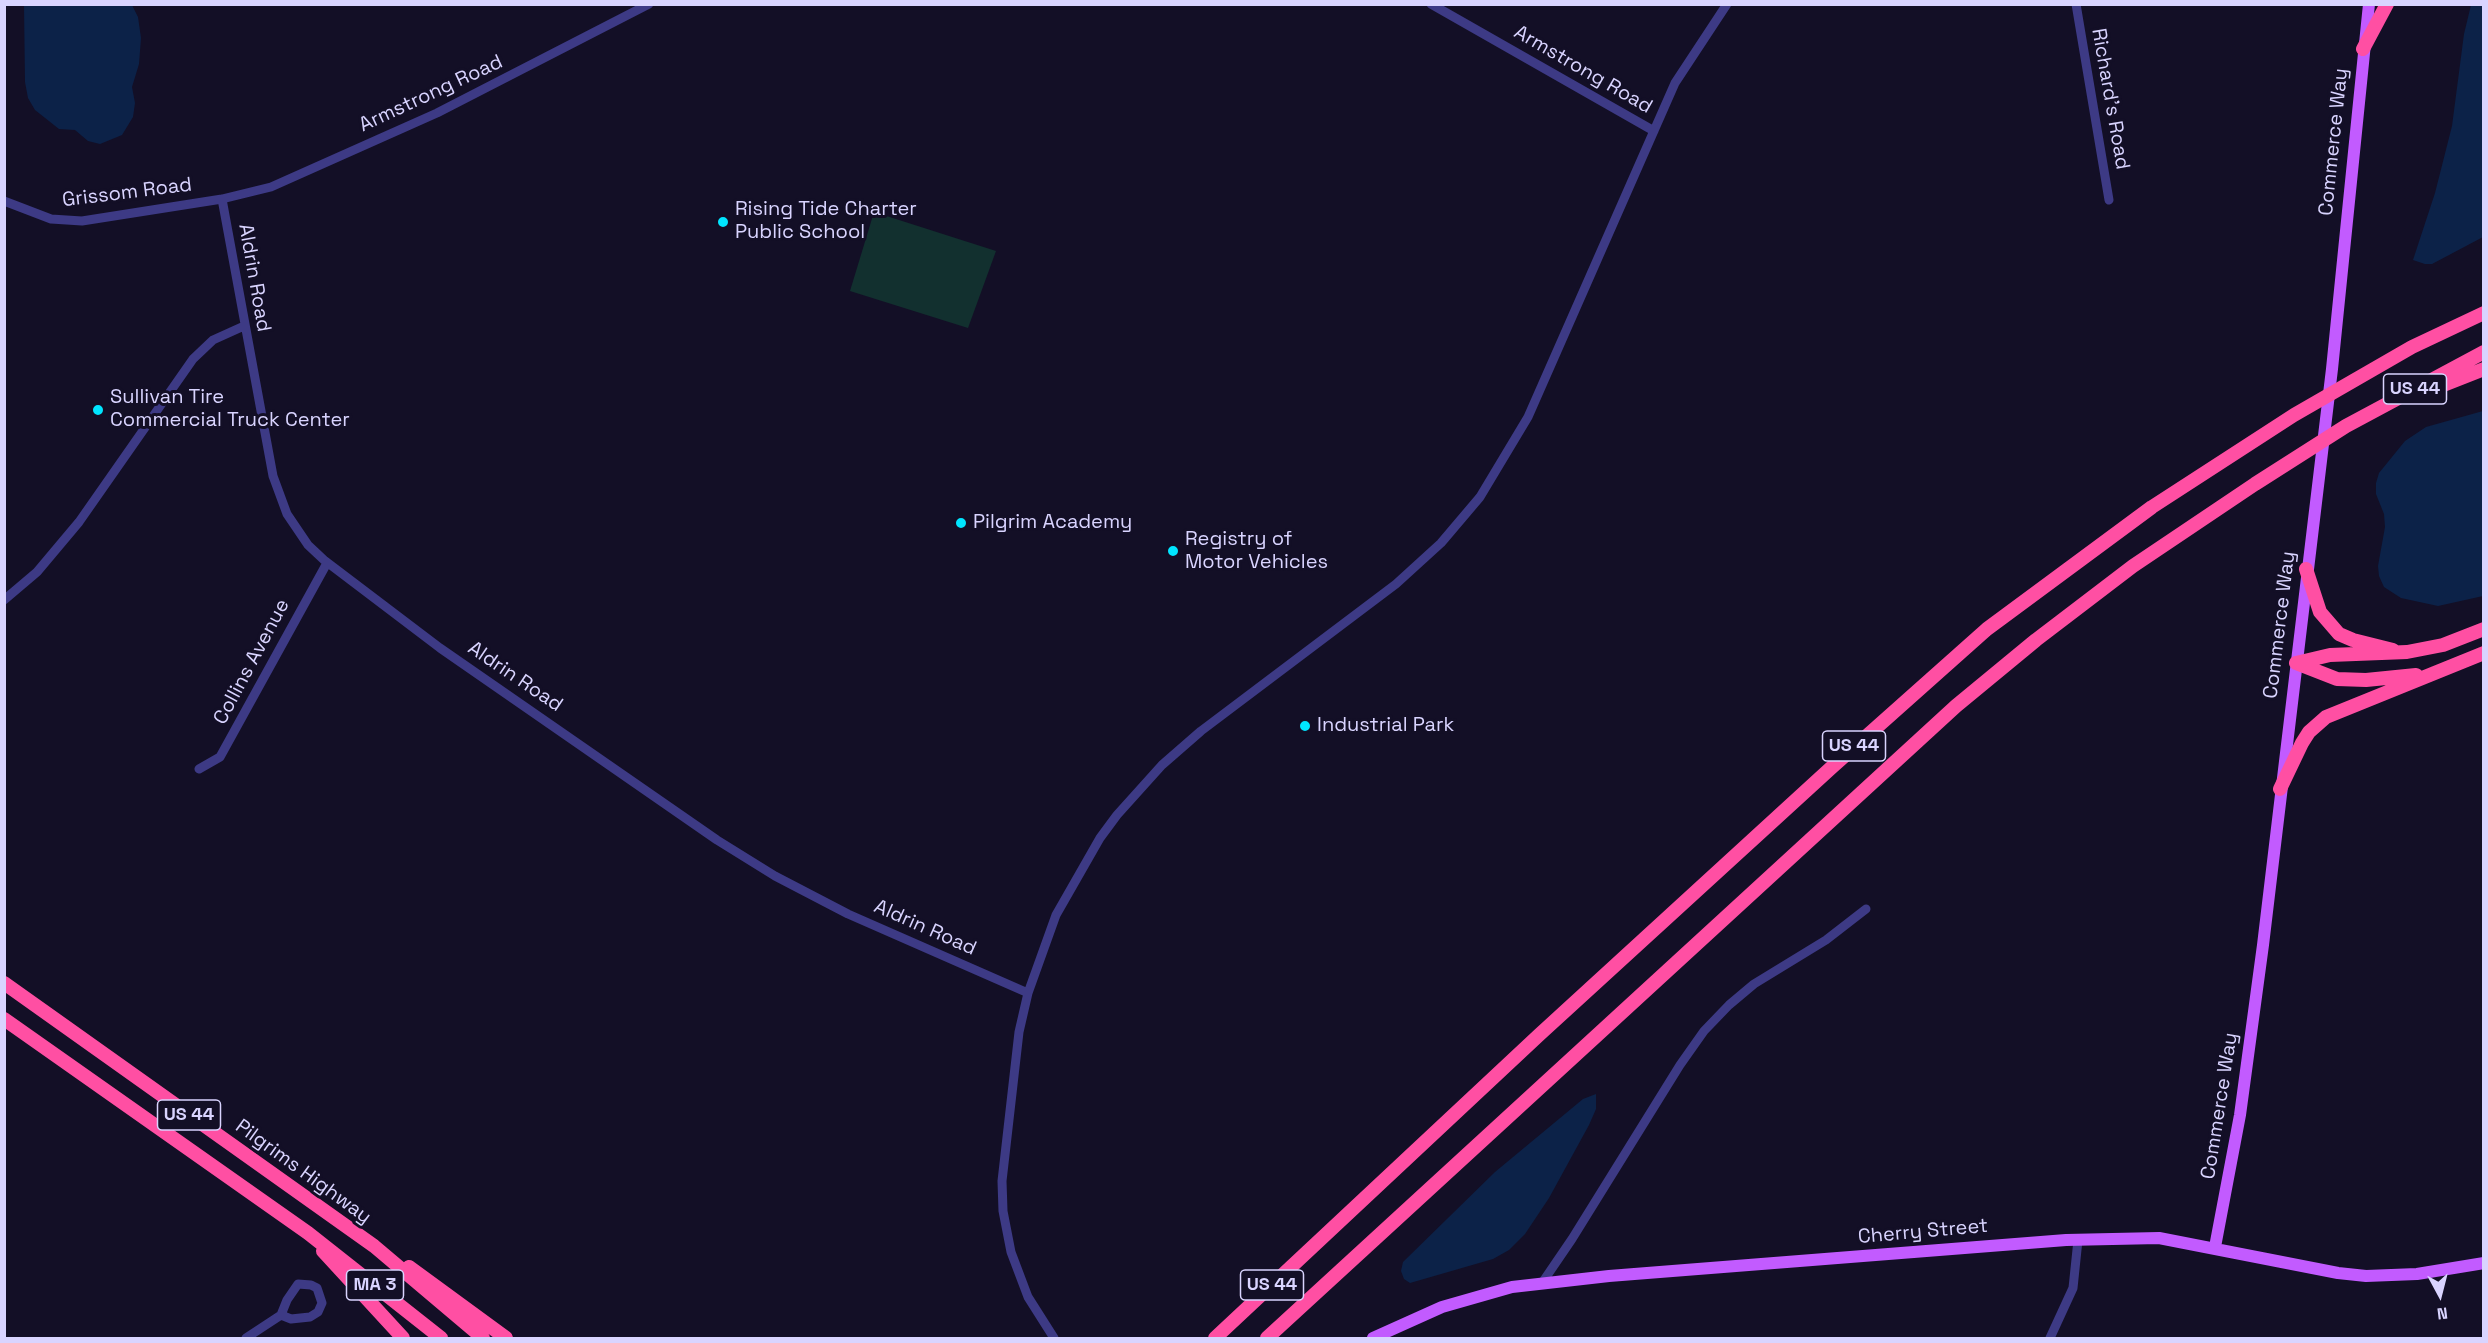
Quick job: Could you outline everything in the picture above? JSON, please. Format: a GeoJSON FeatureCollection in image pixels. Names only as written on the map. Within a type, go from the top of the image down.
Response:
{"type":"FeatureCollection","features":[{"type":"Feature","properties":{"kind":"highway"},"geometry":{"type":"LineString","coordinates":[[2362,49],[2387,4]]}},
{"type":"Feature","properties":{"kind":"highway"},"geometry":{"type":"LineString","coordinates":[[2437,335],[2484,305]]}},
{"type":"Feature","properties":{"kind":"highway","name":"US 44"},"geometry":{"type":"LineString","coordinates":[[1216,1338],[1539,1035],[1832,767],[1987,629],[2152,507],[2294,415],[2437,335],[2484,313]]}},
{"type":"Feature","properties":{"kind":"highway","name":"US 44"},"geometry":{"type":"LineString","coordinates":[[1267,1338],[1956,706],[2133,566],[2346,426],[2484,352]]}},
{"type":"Feature","properties":{"kind":"highway"},"geometry":{"type":"LineString","coordinates":[[2346,426],[2484,369]]}},
{"type":"Feature","properties":{"kind":"highway"},"geometry":{"type":"LineString","coordinates":[[2306,569],[2320,612],[2339,634],[2353,640],[2407,652]]}},
{"type":"Feature","properties":{"kind":"highway"},"geometry":{"type":"LineString","coordinates":[[2296,663],[2330,655],[2407,652],[2443,645],[2484,628]]}},
{"type":"Feature","properties":{"kind":"highway"},"geometry":{"type":"LineString","coordinates":[[2280,789],[2309,732],[2326,717],[2484,653]]}},
{"type":"Feature","properties":{"kind":"highway"},"geometry":{"type":"LineString","coordinates":[[2296,663],[2326,675],[2349,679],[2409,676],[2444,668]]}},
{"type":"Feature","properties":{"kind":"highway","name":"Pilgrims Highway"},"geometry":{"type":"LineString","coordinates":[[4,983],[374,1246],[483,1338]]}},
{"type":"Feature","properties":{"kind":"highway","name":"US 44"},"geometry":{"type":"LineString","coordinates":[[4,1019],[308,1233],[337,1269],[370,1300],[403,1338]]}},
{"type":"Feature","properties":{"kind":"highway","name":"MA 3"},"geometry":{"type":"LineString","coordinates":[[308,1233],[441,1338]]}},
{"type":"Feature","properties":{"kind":"highway","name":"US 44"},"geometry":{"type":"LineString","coordinates":[[374,1246],[422,1274],[506,1338]]}},
{"type":"Feature","properties":{"kind":"main road","name":"Commerce Way"},"geometry":{"type":"LineString","coordinates":[[2215,1247],[2248,1062],[2332,369],[2368,4]]}},
{"type":"Feature","properties":{"kind":"main road","name":"Cherry Street"},"geometry":{"type":"LineString","coordinates":[[1373,1338],[1402,1323],[1462,1300],[1512,1287],[2078,1240],[2149,1238],[2215,1247],[2338,1273],[2366,1276],[2417,1274],[2484,1263]]}},
{"type":"Feature","properties":{"kind":"street","name":"Armstrong Road"},"geometry":{"type":"LineString","coordinates":[[222,199],[297,177],[446,108],[649,4]]}},
{"type":"Feature","properties":{"kind":"street","name":"Armstrong Road"},"geometry":{"type":"LineString","coordinates":[[1431,4],[1654,131]]}},
{"type":"Feature","properties":{"kind":"street"},"geometry":{"type":"LineString","coordinates":[[1053,1338],[1028,1297],[1011,1252],[1003,1211],[1004,1162],[1013,1068],[1028,993],[1042,947],[1070,886],[1100,838],[1138,790],[1201,731],[1396,584],[1441,543],[1480,497],[1498,470],[1532,407],[1675,83],[1727,4]]}},
{"type":"Feature","properties":{"kind":"street","name":"Richard's Road"},"geometry":{"type":"LineString","coordinates":[[2076,4],[2109,200]]}},
{"type":"Feature","properties":{"kind":"street","name":"Grissom Road"},"geometry":{"type":"LineString","coordinates":[[4,201],[51,219],[82,221],[222,199]]}},
{"type":"Feature","properties":{"kind":"street","name":"Aldrin Road"},"geometry":{"type":"LineString","coordinates":[[222,199],[266,446],[280,496],[308,545],[327,563],[440,648],[717,840],[775,876],[848,914],[1028,993]]}},
{"type":"Feature","properties":{"kind":"street"},"geometry":{"type":"LineString","coordinates":[[4,600],[31,577],[79,522],[193,359],[213,340],[244,326]]}},
{"type":"Feature","properties":{"kind":"street","name":"Collins Avenue"},"geometry":{"type":"LineString","coordinates":[[199,769],[220,757],[327,563]]}},
{"type":"Feature","properties":{"kind":"street"},"geometry":{"type":"LineString","coordinates":[[1542,1283],[1572,1239],[1680,1065],[1704,1031],[1729,1005],[1754,984],[1826,940],[1866,909]]}},
{"type":"Feature","properties":{"kind":"street"},"geometry":{"type":"LineString","coordinates":[[2050,1338],[2073,1288],[2077,1267],[2078,1240]]}},
{"type":"Feature","properties":{"kind":"street"},"geometry":{"type":"LineString","coordinates":[[246,1338],[281,1315],[287,1300],[298,1284],[317,1288],[322,1303],[318,1311],[310,1317],[291,1319],[281,1315]]}},
{"type":"Feature","properties":{"kind":"green space"},"geometry":{"type":"Polygon","coordinates":[[[874,212],[996,251],[968,328],[850,291],[874,212]]]}},
{"type":"Feature","properties":{"kind":"water"},"geometry":{"type":"Polygon","coordinates":[[[24,5],[132,5],[138,17],[141,38],[139,64],[132,87],[135,103],[133,117],[122,135],[100,144],[88,141],[75,130],[59,129],[35,110],[28,98],[25,82],[24,5]]]}},
{"type":"Feature","properties":{"kind":"water"},"geometry":{"type":"Polygon","coordinates":[[[2471,5],[2483,5],[2483,237],[2432,264],[2425,264],[2413,260],[2435,193],[2452,126],[2464,34],[2471,5]]]}},
{"type":"Feature","properties":{"kind":"water"},"geometry":{"type":"Polygon","coordinates":[[[2483,411],[2483,596],[2438,606],[2401,598],[2384,587],[2379,576],[2378,566],[2385,527],[2384,514],[2376,494],[2379,473],[2405,441],[2426,427],[2483,411]]]}},
{"type":"Feature","properties":{"kind":"water"},"geometry":{"type":"Polygon","coordinates":[[[1596,1094],[1596,1109],[1589,1125],[1549,1198],[1525,1234],[1509,1250],[1493,1259],[1410,1283],[1404,1279],[1401,1271],[1403,1262],[1495,1172],[1583,1099],[1596,1094]]]}},
{"type":"Feature","properties":{"kind":"place","name":"Rising Tide Charter Public School"},"geometry":{"type":"Point","coordinates":[723,222]}},
{"type":"Feature","properties":{"kind":"place","name":"Sullivan Tire Commercial Truck Center"},"geometry":{"type":"Point","coordinates":[98,410]}},
{"type":"Feature","properties":{"kind":"place","name":"Pilgrim Academy"},"geometry":{"type":"Point","coordinates":[961,523]}},
{"type":"Feature","properties":{"kind":"place","name":"Registry of Motor Vehicles"},"geometry":{"type":"Point","coordinates":[1173,551]}},
{"type":"Feature","properties":{"kind":"place","name":"Industrial Park"},"geometry":{"type":"Point","coordinates":[1305,726]}}]}
